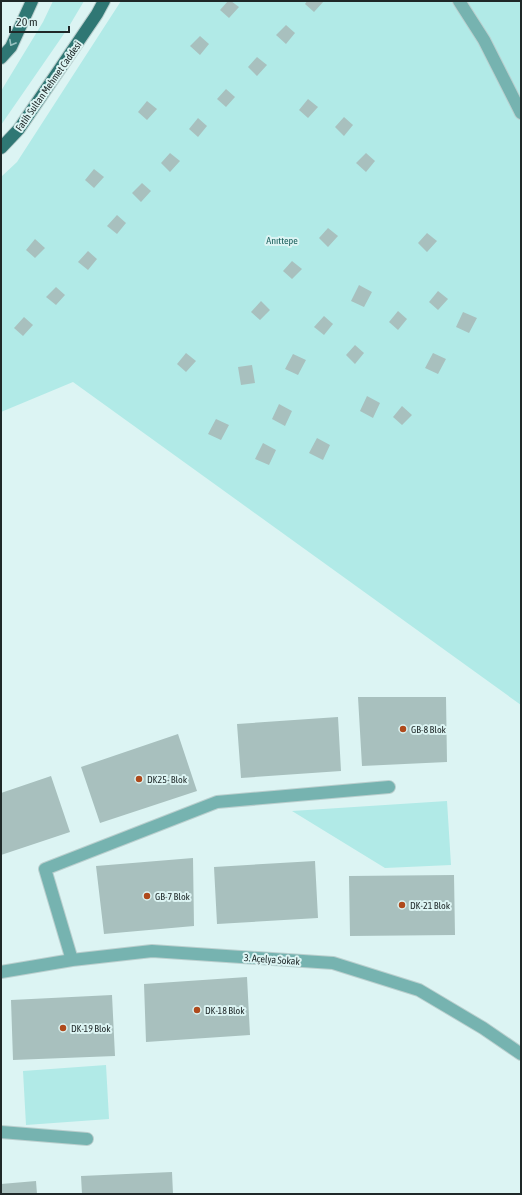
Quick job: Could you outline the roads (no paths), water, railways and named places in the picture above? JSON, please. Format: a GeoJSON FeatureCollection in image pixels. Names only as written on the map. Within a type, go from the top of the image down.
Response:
{"type":"FeatureCollection","features":[{"type":"Feature","properties":{"kind":"main road"},"geometry":{"type":"LineString","coordinates":[[1,58],[10,47],[32,1]]}},
{"type":"Feature","properties":{"kind":"main road","name":"Fatih Sultan Mehmet Caddesi"},"geometry":{"type":"LineString","coordinates":[[1,148],[19,129],[97,14],[104,1]]}},
{"type":"Feature","properties":{"kind":"street"},"geometry":{"type":"LineString","coordinates":[[458,1],[484,40],[521,113]]}},
{"type":"Feature","properties":{"kind":"street"},"geometry":{"type":"LineString","coordinates":[[72,960],[45,869],[217,802],[389,787]]}},
{"type":"Feature","properties":{"kind":"street","name":"3. Açelya Sokak"},"geometry":{"type":"LineString","coordinates":[[1,972],[72,960],[152,950],[334,963],[419,990],[483,1028],[521,1054]]}},
{"type":"Feature","properties":{"kind":"street"},"geometry":{"type":"LineString","coordinates":[[1,1132],[86,1139]]}},
{"type":"Feature","properties":{"kind":"place","name":"GB-8 Blok"},"geometry":{"type":"Point","coordinates":[403,729]}},
{"type":"Feature","properties":{"kind":"place","name":"DK25- Blok"},"geometry":{"type":"Point","coordinates":[139,779]}},
{"type":"Feature","properties":{"kind":"place","name":"GB-7 Blok"},"geometry":{"type":"Point","coordinates":[147,896]}},
{"type":"Feature","properties":{"kind":"place","name":"DK-21 Blok"},"geometry":{"type":"Point","coordinates":[402,905]}},
{"type":"Feature","properties":{"kind":"place","name":"DK-18 Blok"},"geometry":{"type":"Point","coordinates":[197,1010]}},
{"type":"Feature","properties":{"kind":"place","name":"DK-19 Blok"},"geometry":{"type":"Point","coordinates":[63,1028]}},
{"type":"Feature","properties":{"kind":"park label","name":"Anıttepe"},"geometry":{"type":"Point","coordinates":[282,240]}}]}
